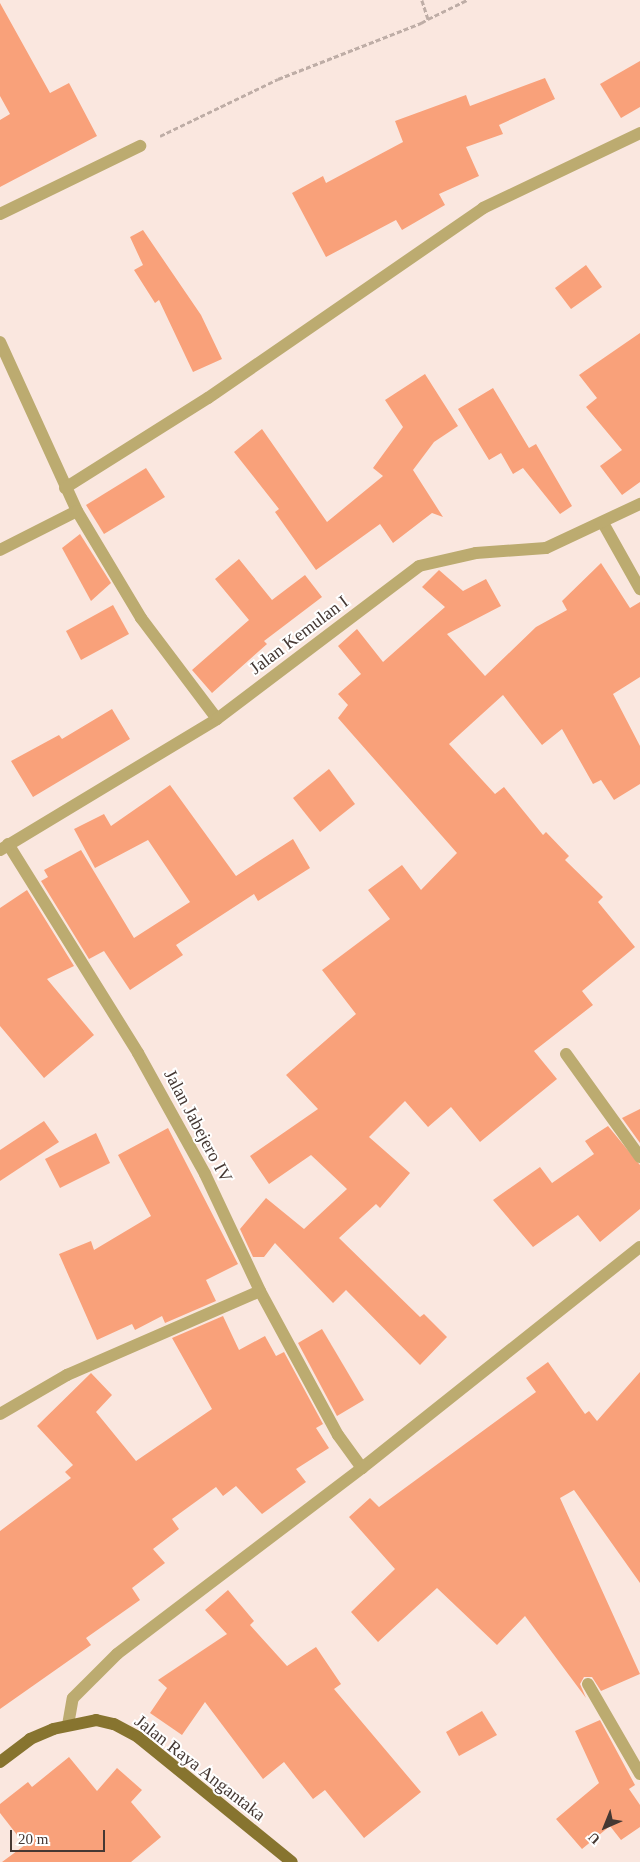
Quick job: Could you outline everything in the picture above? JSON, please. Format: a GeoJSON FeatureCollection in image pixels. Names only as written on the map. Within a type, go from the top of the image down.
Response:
{"type":"FeatureCollection","features":[{"type":"Feature","properties":{"kind":"main road","name":"Jalan Raya Angantaka"},"geometry":{"type":"LineString","coordinates":[[0,1762],[30,1739],[68,1725],[96,1720],[138,1737],[292,1862]]}},
{"type":"Feature","properties":{"kind":"street"},"geometry":{"type":"LineString","coordinates":[[65,488],[208,398],[483,208],[640,133]]}},
{"type":"Feature","properties":{"kind":"street"},"geometry":{"type":"LineString","coordinates":[[0,214],[140,146]]}},
{"type":"Feature","properties":{"kind":"street"},"geometry":{"type":"LineString","coordinates":[[0,342],[77,511],[141,618],[217,719]]}},
{"type":"Feature","properties":{"kind":"street","name":"Jalan Kemulan I"},"geometry":{"type":"LineString","coordinates":[[4,847],[217,719],[419,566],[476,553],[546,548],[603,523],[640,504]]}},
{"type":"Feature","properties":{"kind":"street"},"geometry":{"type":"LineString","coordinates":[[0,550],[77,511]]}},
{"type":"Feature","properties":{"kind":"street"},"geometry":{"type":"LineString","coordinates":[[603,523],[640,589]]}},
{"type":"Feature","properties":{"kind":"street","name":"Jalan Jabejero IV"},"geometry":{"type":"LineString","coordinates":[[4,847],[138,1053],[205,1174],[260,1291],[338,1435],[362,1468]]}},
{"type":"Feature","properties":{"kind":"street"},"geometry":{"type":"LineString","coordinates":[[566,1054],[640,1157]]}},
{"type":"Feature","properties":{"kind":"street"},"geometry":{"type":"LineString","coordinates":[[68,1725],[73,1698],[117,1654],[362,1468],[640,1247]]}},
{"type":"Feature","properties":{"kind":"street"},"geometry":{"type":"LineString","coordinates":[[0,1414],[68,1375],[260,1291]]}},
{"type":"Feature","properties":{"kind":"street"},"geometry":{"type":"LineString","coordinates":[[588,1684],[640,1774]]}},
{"type":"Feature","properties":{"kind":"path"},"geometry":{"type":"LineString","coordinates":[[422,0],[428,19]]}},
{"type":"Feature","properties":{"kind":"path"},"geometry":{"type":"LineString","coordinates":[[140,146],[278,79],[353,53],[467,0]]}},
{"type":"Feature","properties":{"kind":"building"},"geometry":{"type":"Polygon","coordinates":[[[0,3],[50,93],[69,83],[97,136],[0,187],[0,120],[10,114],[0,96],[0,3]]]}},
{"type":"Feature","properties":{"kind":"building"},"geometry":{"type":"Polygon","coordinates":[[[640,61],[640,107],[621,118],[600,84],[640,61]]]}},
{"type":"Feature","properties":{"kind":"building"},"geometry":{"type":"Polygon","coordinates":[[[545,78],[555,99],[499,125],[503,134],[466,147],[479,176],[439,194],[445,205],[402,230],[396,220],[326,257],[292,193],[323,176],[326,183],[403,142],[395,121],[466,95],[470,106],[545,78]]]}},
{"type":"Feature","properties":{"kind":"building"},"geometry":{"type":"Polygon","coordinates":[[[143,230],[201,315],[222,359],[193,372],[159,300],[155,303],[134,270],[143,265],[130,237],[143,230]]]}},
{"type":"Feature","properties":{"kind":"building"},"geometry":{"type":"Polygon","coordinates":[[[586,265],[602,287],[571,309],[555,288],[586,265]]]}},
{"type":"Feature","properties":{"kind":"building"},"geometry":{"type":"Polygon","coordinates":[[[640,333],[640,482],[622,495],[600,466],[622,450],[586,407],[597,398],[579,375],[640,333]]]}},
{"type":"Feature","properties":{"kind":"building"},"geometry":{"type":"Polygon","coordinates":[[[425,374],[458,426],[434,442],[413,470],[443,517],[432,513],[393,543],[380,524],[316,570],[275,512],[279,509],[234,452],[262,429],[327,522],[383,476],[373,468],[403,427],[385,400],[425,374]]]}},
{"type":"Feature","properties":{"kind":"building"},"geometry":{"type":"Polygon","coordinates":[[[493,388],[529,448],[536,444],[572,506],[560,514],[523,468],[513,474],[501,453],[489,460],[458,409],[493,388]]]}},
{"type":"Feature","properties":{"kind":"building"},"geometry":{"type":"Polygon","coordinates":[[[146,468],[165,497],[104,534],[86,505],[146,468]]]}},
{"type":"Feature","properties":{"kind":"building"},"geometry":{"type":"Polygon","coordinates":[[[80,534],[111,583],[91,601],[62,548],[80,534]]]}},
{"type":"Feature","properties":{"kind":"building"},"geometry":{"type":"Polygon","coordinates":[[[239,559],[272,600],[305,575],[322,597],[264,641],[267,644],[212,693],[192,670],[249,620],[215,579],[239,559]]]}},
{"type":"Feature","properties":{"kind":"building"},"geometry":{"type":"Polygon","coordinates":[[[601,563],[630,608],[640,602],[640,677],[613,694],[640,746],[640,784],[614,800],[601,780],[593,784],[562,729],[542,745],[503,695],[449,744],[495,794],[504,787],[543,835],[546,832],[569,856],[565,860],[603,897],[598,902],[635,947],[582,991],[593,1005],[534,1051],[557,1079],[480,1142],[451,1107],[428,1127],[405,1101],[369,1137],[410,1173],[380,1208],[376,1204],[339,1238],[420,1317],[424,1314],[447,1337],[420,1365],[346,1290],[333,1303],[275,1243],[264,1257],[253,1257],[240,1229],[266,1198],[304,1229],[347,1189],[311,1155],[269,1184],[250,1156],[318,1109],[286,1075],[356,1014],[322,970],[390,919],[368,890],[402,865],[421,890],[457,853],[338,718],[348,705],[338,694],[361,674],[338,646],[357,629],[383,662],[445,607],[422,587],[439,570],[463,591],[486,579],[501,606],[447,634],[485,676],[536,627],[567,610],[562,601],[601,563]]]}},
{"type":"Feature","properties":{"kind":"building"},"geometry":{"type":"Polygon","coordinates":[[[113,605],[129,634],[81,660],[66,631],[113,605]]]}},
{"type":"Feature","properties":{"kind":"building"},"geometry":{"type":"Polygon","coordinates":[[[112,709],[130,739],[33,797],[11,761],[59,735],[62,739],[112,709]]]}},
{"type":"Feature","properties":{"kind":"building"},"geometry":{"type":"Polygon","coordinates":[[[329,769],[355,804],[320,832],[293,798],[329,769]]]}},
{"type":"Feature","properties":{"kind":"building"},"geometry":{"type":"Polygon","coordinates":[[[170,785],[236,876],[293,839],[310,868],[258,901],[254,894],[176,945],[183,955],[130,990],[104,951],[89,959],[41,881],[48,877],[44,870],[81,850],[134,938],[190,902],[148,840],[95,868],[74,829],[104,814],[111,826],[170,785]]]}},
{"type":"Feature","properties":{"kind":"building"},"geometry":{"type":"Polygon","coordinates":[[[27,890],[74,966],[47,979],[94,1035],[44,1078],[0,1026],[0,908],[27,890]]]}},
{"type":"Feature","properties":{"kind":"building"},"geometry":{"type":"Polygon","coordinates":[[[640,1109],[640,1143],[622,1118],[640,1109]]]}},
{"type":"Feature","properties":{"kind":"building"},"geometry":{"type":"Polygon","coordinates":[[[44,1121],[59,1142],[0,1181],[0,1150],[44,1121]]]}},
{"type":"Feature","properties":{"kind":"building"},"geometry":{"type":"Polygon","coordinates":[[[608,1126],[640,1165],[640,1209],[600,1242],[578,1215],[533,1247],[493,1200],[540,1167],[552,1183],[594,1154],[585,1141],[608,1126]]]}},
{"type":"Feature","properties":{"kind":"building"},"geometry":{"type":"Polygon","coordinates":[[[168,1128],[238,1264],[206,1280],[216,1301],[165,1323],[162,1316],[135,1330],[132,1324],[97,1340],[59,1254],[91,1241],[94,1250],[151,1216],[118,1155],[168,1128]]]}},
{"type":"Feature","properties":{"kind":"building"},"geometry":{"type":"Polygon","coordinates":[[[96,1133],[110,1163],[60,1188],[45,1159],[96,1133]]]}},
{"type":"Feature","properties":{"kind":"building"},"geometry":{"type":"Polygon","coordinates":[[[223,1316],[239,1350],[265,1336],[276,1356],[284,1352],[323,1424],[316,1428],[329,1448],[296,1469],[306,1482],[262,1514],[236,1486],[223,1496],[216,1487],[172,1519],[179,1529],[153,1549],[165,1563],[132,1588],[140,1600],[86,1638],[91,1645],[0,1709],[0,1531],[71,1478],[65,1472],[73,1465],[37,1426],[91,1373],[112,1395],[96,1412],[136,1461],[212,1409],[172,1338],[223,1316]]]}},
{"type":"Feature","properties":{"kind":"building"},"geometry":{"type":"Polygon","coordinates":[[[322,1329],[364,1400],[337,1416],[298,1343],[322,1329]]]}},
{"type":"Feature","properties":{"kind":"building"},"geometry":{"type":"Polygon","coordinates":[[[548,1362],[585,1414],[589,1411],[597,1421],[640,1372],[640,1583],[574,1490],[560,1498],[640,1674],[601,1691],[592,1677],[584,1677],[580,1684],[586,1698],[525,1616],[497,1645],[437,1588],[378,1642],[351,1612],[395,1569],[349,1517],[370,1498],[379,1507],[536,1392],[526,1378],[548,1362]]]}},
{"type":"Feature","properties":{"kind":"building"},"geometry":{"type":"Polygon","coordinates":[[[228,1590],[254,1621],[250,1625],[287,1666],[316,1647],[341,1684],[334,1689],[421,1792],[364,1838],[325,1790],[313,1799],[284,1762],[263,1779],[205,1702],[182,1735],[150,1713],[167,1688],[158,1680],[227,1634],[205,1610],[228,1590]]]}},
{"type":"Feature","properties":{"kind":"building"},"geometry":{"type":"Polygon","coordinates":[[[482,1711],[497,1735],[459,1756],[446,1732],[482,1711]]]}},
{"type":"Feature","properties":{"kind":"building"},"geometry":{"type":"Polygon","coordinates":[[[600,1720],[635,1785],[629,1789],[640,1805],[640,1827],[621,1840],[610,1826],[582,1849],[556,1819],[599,1783],[575,1731],[600,1720]]]}},
{"type":"Feature","properties":{"kind":"building"},"geometry":{"type":"Polygon","coordinates":[[[69,1757],[97,1791],[117,1768],[142,1790],[131,1802],[161,1837],[131,1862],[2,1862],[25,1845],[0,1813],[0,1804],[28,1782],[32,1787],[69,1757]]]}}]}
